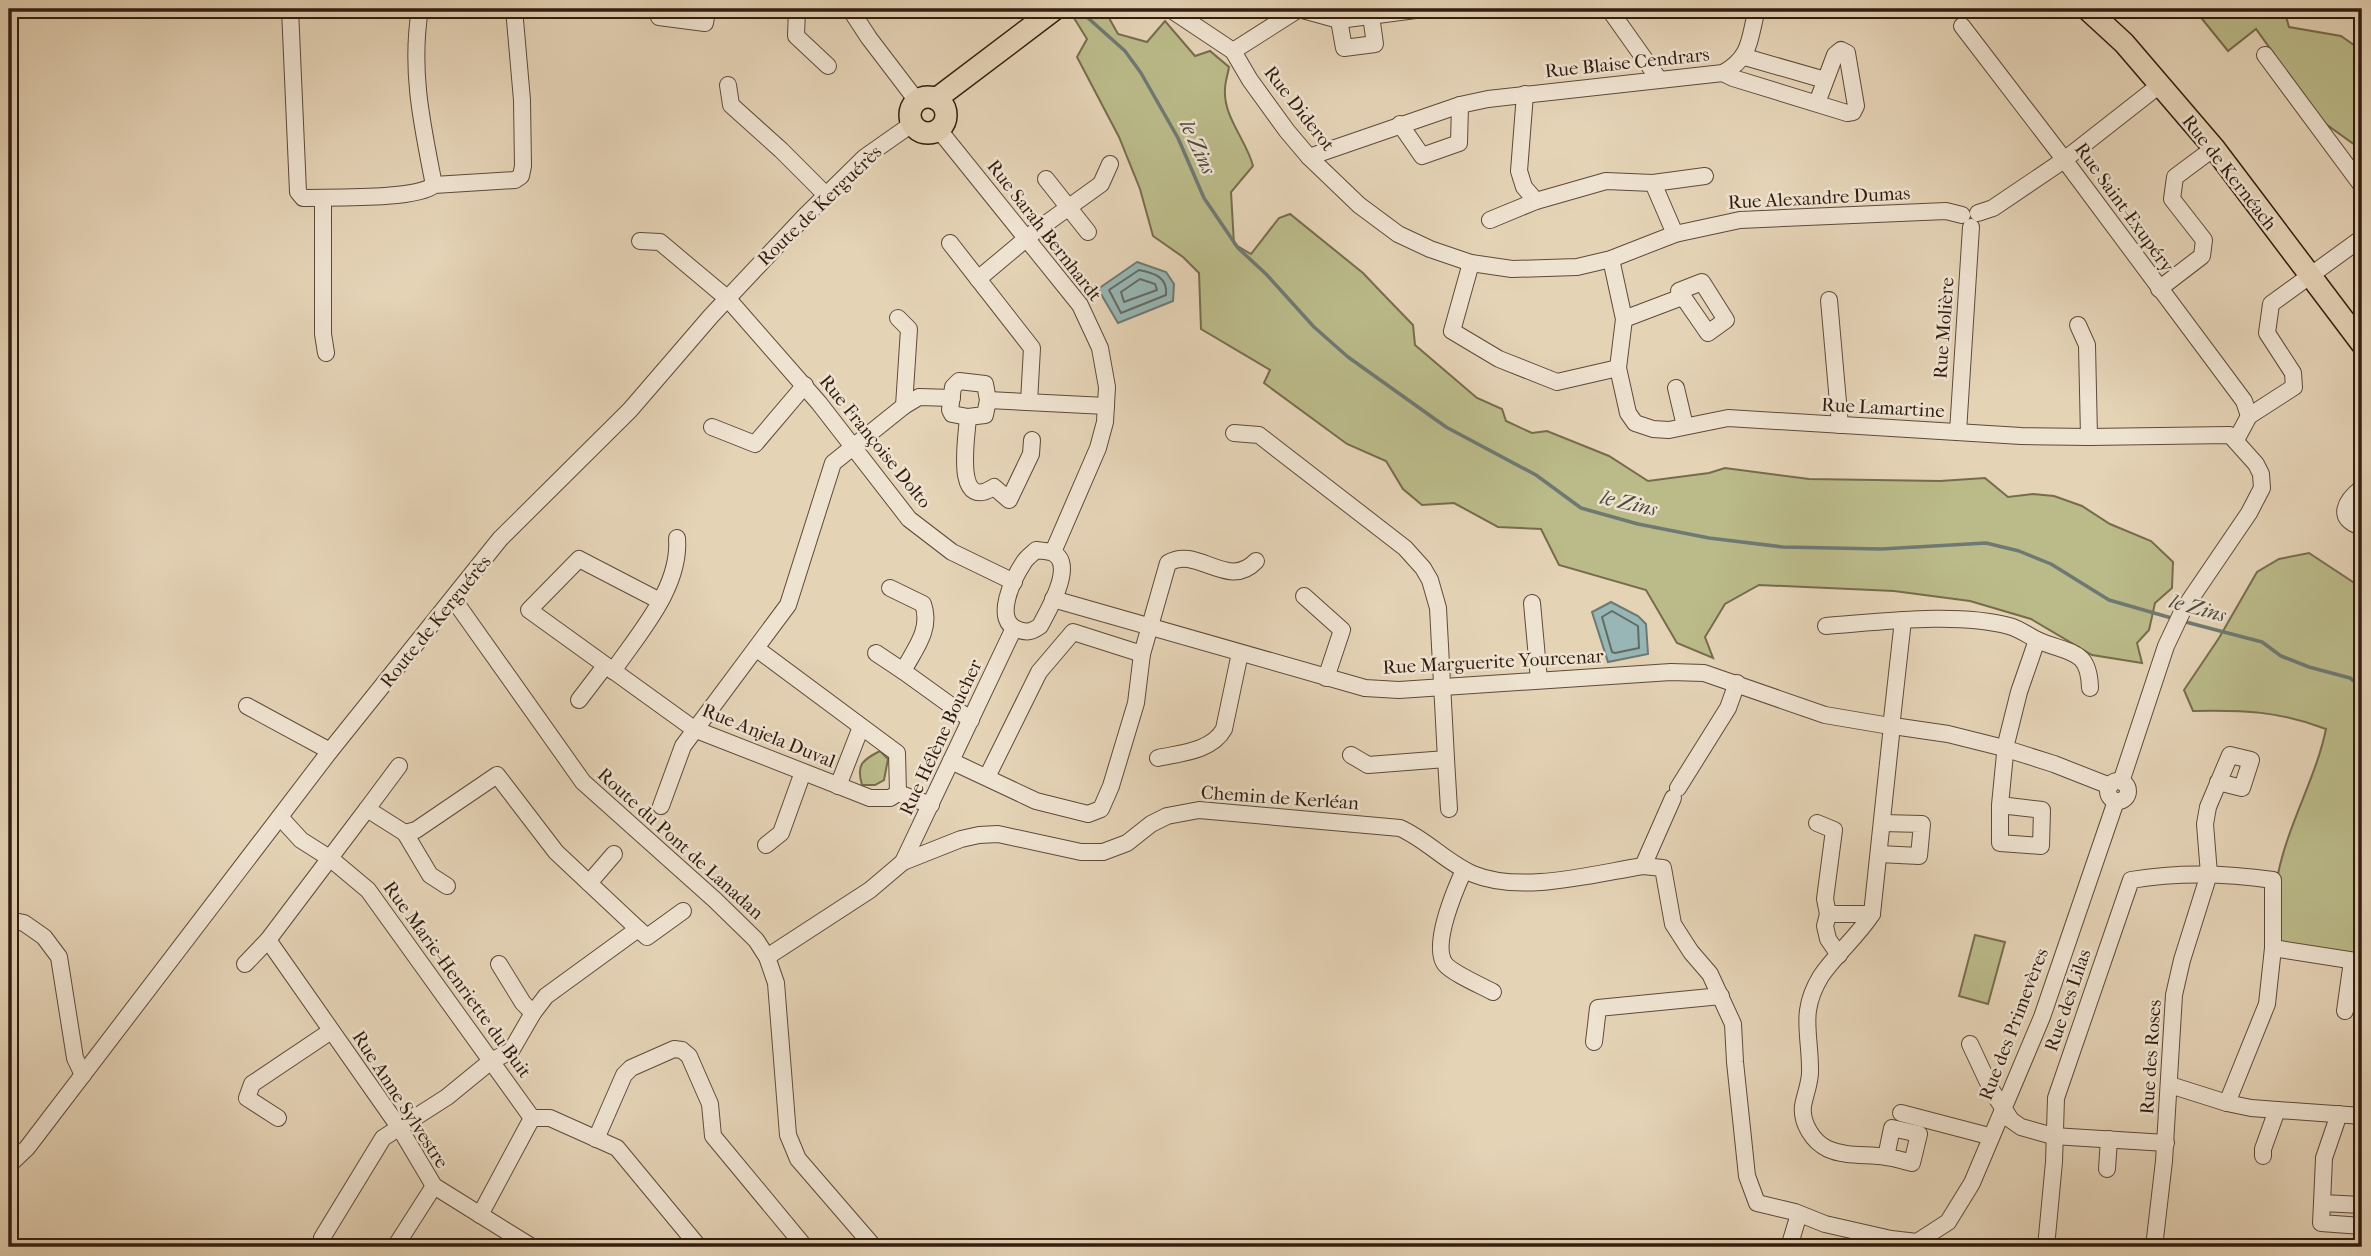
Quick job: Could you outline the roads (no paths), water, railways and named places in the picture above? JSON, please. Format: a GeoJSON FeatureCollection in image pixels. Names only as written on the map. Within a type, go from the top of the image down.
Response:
{"type":"FeatureCollection","features":[{"type":"Feature","properties":{"kind":"main road"},"geometry":{"type":"LineString","coordinates":[[927,100],[941,103],[946,114],[943,125],[933,133],[921,132],[912,124],[911,109],[1055,9]]}},
{"type":"Feature","properties":{"kind":"main road","name":"Rue de Kernéach"},"geometry":{"type":"LineString","coordinates":[[2100,13],[2214,148],[2362,344]]}},
{"type":"Feature","properties":{"kind":"street"},"geometry":{"type":"LineString","coordinates":[[290,9],[298,192],[303,198],[427,191],[434,185],[514,180],[521,176],[522,100],[514,9]]}},
{"type":"Feature","properties":{"kind":"street"},"geometry":{"type":"LineString","coordinates":[[420,9],[416,35],[418,106],[434,185]]}},
{"type":"Feature","properties":{"kind":"street"},"geometry":{"type":"LineString","coordinates":[[660,9],[659,17],[705,23],[706,17],[701,9]]}},
{"type":"Feature","properties":{"kind":"street"},"geometry":{"type":"LineString","coordinates":[[797,9],[796,36],[828,66]]}},
{"type":"Feature","properties":{"kind":"street"},"geometry":{"type":"LineString","coordinates":[[850,9],[869,38],[927,100]]}},
{"type":"Feature","properties":{"kind":"street","name":"Rue Diderot"},"geometry":{"type":"LineString","coordinates":[[1170,9],[1233,51],[1272,111],[1309,157],[1359,205],[1398,233]]}},
{"type":"Feature","properties":{"kind":"street"},"geometry":{"type":"LineString","coordinates":[[1233,51],[1299,9],[1339,20],[1418,9]]}},
{"type":"Feature","properties":{"kind":"street"},"geometry":{"type":"LineString","coordinates":[[1609,9],[1658,78]]}},
{"type":"Feature","properties":{"kind":"street"},"geometry":{"type":"LineString","coordinates":[[1757,9],[1745,57],[1825,80]]}},
{"type":"Feature","properties":{"kind":"street"},"geometry":{"type":"LineString","coordinates":[[1339,20],[1344,48],[1375,44],[1371,16]]}},
{"type":"Feature","properties":{"kind":"street","name":"Rue Saint-Exupéry"},"geometry":{"type":"LineString","coordinates":[[1962,26],[2244,401],[2249,416]]}},
{"type":"Feature","properties":{"kind":"street"},"geometry":{"type":"LineString","coordinates":[[1723,73],[1847,113],[1853,112],[1856,106],[1847,53],[1841,50],[1835,55],[1817,103]]}},
{"type":"Feature","properties":{"kind":"street"},"geometry":{"type":"LineString","coordinates":[[2265,55],[2362,186]]}},
{"type":"Feature","properties":{"kind":"street","name":"Rue Blaise Cendrars"},"geometry":{"type":"LineString","coordinates":[[1309,157],[1460,104],[1658,78],[1723,73],[1745,57]]}},
{"type":"Feature","properties":{"kind":"street"},"geometry":{"type":"LineString","coordinates":[[1970,218],[1993,208],[2064,160],[2161,84]]}},
{"type":"Feature","properties":{"kind":"street"},"geometry":{"type":"LineString","coordinates":[[728,85],[732,105],[826,195]]}},
{"type":"Feature","properties":{"kind":"street"},"geometry":{"type":"LineString","coordinates":[[1525,94],[1519,171],[1524,187],[1536,201]]}},
{"type":"Feature","properties":{"kind":"street"},"geometry":{"type":"LineString","coordinates":[[1400,124],[1422,156],[1459,143],[1460,104]]}},
{"type":"Feature","properties":{"kind":"street","name":"Route de Kerguérès"},"geometry":{"type":"LineString","coordinates":[[9,1165],[27,1148],[330,751],[454,600],[500,539],[630,410],[772,250],[826,195],[865,157],[912,124]]}},
{"type":"Feature","properties":{"kind":"street","name":"Rue Sarah Bernhardt"},"geometry":{"type":"LineString","coordinates":[[939,130],[1080,305],[1100,348],[1107,387],[1105,422],[1098,448],[1053,552]]}},
{"type":"Feature","properties":{"kind":"street"},"geometry":{"type":"LineString","coordinates":[[2159,289],[2202,256],[2204,240],[2172,199],[2175,177],[2214,148]]}},
{"type":"Feature","properties":{"kind":"street"},"geometry":{"type":"LineString","coordinates":[[978,279],[1101,184],[1110,164]]}},
{"type":"Feature","properties":{"kind":"street"},"geometry":{"type":"LineString","coordinates":[[1490,220],[1536,201],[1606,181],[1653,183],[1705,176]]}},
{"type":"Feature","properties":{"kind":"street"},"geometry":{"type":"LineString","coordinates":[[1046,179],[1088,232]]}},
{"type":"Feature","properties":{"kind":"street"},"geometry":{"type":"LineString","coordinates":[[1653,183],[1675,234]]}},
{"type":"Feature","properties":{"kind":"street"},"geometry":{"type":"LineString","coordinates":[[323,198],[323,334],[326,353]]}},
{"type":"Feature","properties":{"kind":"street","name":"Rue Alexandre Dumas"},"geometry":{"type":"LineString","coordinates":[[1398,233],[1430,249],[1471,263],[1541,270],[1577,267],[1611,259],[1675,234],[1740,220],[1946,211],[1970,218]]}},
{"type":"Feature","properties":{"kind":"street","name":"Rue Molière"},"geometry":{"type":"LineString","coordinates":[[1958,432],[1970,218]]}},
{"type":"Feature","properties":{"kind":"street"},"geometry":{"type":"LineString","coordinates":[[2236,440],[2249,416],[2294,387],[2293,373],[2267,334],[2271,304],[2362,238]]}},
{"type":"Feature","properties":{"kind":"street","name":"Rue Françoise Dolto"},"geometry":{"type":"LineString","coordinates":[[639,242],[660,242],[728,299],[805,385],[909,519],[952,552],[1014,582]]}},
{"type":"Feature","properties":{"kind":"street"},"geometry":{"type":"LineString","coordinates":[[950,243],[1032,348],[1029,402]]}},
{"type":"Feature","properties":{"kind":"street","name":"Rue Lamartine"},"geometry":{"type":"LineString","coordinates":[[1611,259],[1624,320],[1618,368],[1628,413],[1635,423],[1653,429],[1669,430],[1728,418],[2089,438],[2230,435],[2236,440]]}},
{"type":"Feature","properties":{"kind":"street"},"geometry":{"type":"LineString","coordinates":[[1471,263],[1452,331],[1497,358],[1557,382],[1618,368]]}},
{"type":"Feature","properties":{"kind":"street"},"geometry":{"type":"LineString","coordinates":[[1624,320],[1682,297]]}},
{"type":"Feature","properties":{"kind":"street"},"geometry":{"type":"LineString","coordinates":[[1829,300],[1840,425]]}},
{"type":"Feature","properties":{"kind":"street"},"geometry":{"type":"LineString","coordinates":[[898,318],[909,329],[904,406]]}},
{"type":"Feature","properties":{"kind":"street"},"geometry":{"type":"LineString","coordinates":[[2078,325],[2087,345],[2089,438]]}},
{"type":"Feature","properties":{"kind":"street"},"geometry":{"type":"LineString","coordinates":[[955,383],[985,384],[988,400],[985,415],[968,417],[952,414],[951,398],[955,383]]}},
{"type":"Feature","properties":{"kind":"street"},"geometry":{"type":"LineString","coordinates":[[712,427],[755,444],[805,385]]}},
{"type":"Feature","properties":{"kind":"street"},"geometry":{"type":"LineString","coordinates":[[1676,388],[1685,426]]}},
{"type":"Feature","properties":{"kind":"street"},"geometry":{"type":"LineString","coordinates":[[661,806],[683,746],[788,605],[833,463],[919,397],[951,398]]}},
{"type":"Feature","properties":{"kind":"street"},"geometry":{"type":"LineString","coordinates":[[988,400],[1106,406]]}},
{"type":"Feature","properties":{"kind":"street"},"geometry":{"type":"LineString","coordinates":[[968,417],[964,479],[977,492],[986,492],[994,487],[1009,500],[1031,454],[1032,440]]}},
{"type":"Feature","properties":{"kind":"street"},"geometry":{"type":"LineString","coordinates":[[1234,433],[1259,435],[1405,548],[1423,568],[1435,594],[1438,608],[1449,809]]}},
{"type":"Feature","properties":{"kind":"street","name":"Rue des Primevères"},"geometry":{"type":"LineString","coordinates":[[1799,1214],[1825,1224],[1917,1242],[1948,1222],[1972,1183],[2042,1017],[2166,646],[2183,610],[2249,513],[2262,488],[2261,474],[2256,464],[2236,440]]}},
{"type":"Feature","properties":{"kind":"street"},"geometry":{"type":"LineString","coordinates":[[2362,488],[2349,497],[2345,506],[2347,516],[2356,526],[2362,527]]}},
{"type":"Feature","properties":{"kind":"street"},"geometry":{"type":"LineString","coordinates":[[579,699],[609,668],[660,601],[678,551],[677,538]]}},
{"type":"Feature","properties":{"kind":"street"},"geometry":{"type":"LineString","coordinates":[[1036,550],[1053,552],[1062,564],[1062,576],[1040,626],[1033,631],[1024,632],[1014,628],[1007,619],[1004,606],[1025,559],[1036,550]]}},
{"type":"Feature","properties":{"kind":"street"},"geometry":{"type":"LineString","coordinates":[[951,761],[1036,801],[1088,814],[1101,808],[1111,786],[1136,703],[1142,654],[1168,563],[1185,558],[1235,573],[1251,567],[1256,561]]}},
{"type":"Feature","properties":{"kind":"street","name":"Rue Anjela Duval"},"geometry":{"type":"LineString","coordinates":[[660,601],[579,559],[529,610],[694,729],[870,798],[890,798],[898,793],[931,805]]}},
{"type":"Feature","properties":{"kind":"street"},"geometry":{"type":"LineString","coordinates":[[890,588],[923,604],[926,613],[926,626],[903,671]]}},
{"type":"Feature","properties":{"kind":"street"},"geometry":{"type":"LineString","coordinates":[[1304,596],[1342,630],[1326,678]]}},
{"type":"Feature","properties":{"kind":"street","name":"Rue Marguerite Yourcenar"},"geometry":{"type":"LineString","coordinates":[[1053,599],[1365,688],[1399,690],[1671,672],[1704,673],[1825,715],[1948,734],[2006,748],[2054,764],[2116,790]]}},
{"type":"Feature","properties":{"kind":"street","name":"Route du Pont de Lanadan"},"geometry":{"type":"LineString","coordinates":[[454,600],[583,782],[756,940],[776,983],[788,1135],[798,1158],[874,1247]]}},
{"type":"Feature","properties":{"kind":"street"},"geometry":{"type":"LineString","coordinates":[[1532,603],[1539,680]]}},
{"type":"Feature","properties":{"kind":"street"},"geometry":{"type":"LineString","coordinates":[[1886,1157],[1827,1149],[1809,1133],[1803,1109],[1811,1071],[1807,1014],[1822,976],[1859,934],[1872,914],[1903,620]]}},
{"type":"Feature","properties":{"kind":"street"},"geometry":{"type":"LineString","coordinates":[[1826,625],[1903,620],[1982,620],[2012,626],[2037,640],[2081,656],[2090,669],[2090,688]]}},
{"type":"Feature","properties":{"kind":"street","name":"Rue Hélène Boucher"},"geometry":{"type":"LineString","coordinates":[[903,863],[1014,628]]}},
{"type":"Feature","properties":{"kind":"street"},"geometry":{"type":"LineString","coordinates":[[986,777],[1039,672],[1073,632],[1142,654]]}},
{"type":"Feature","properties":{"kind":"street"},"geometry":{"type":"LineString","coordinates":[[2000,805],[2006,748],[2019,692],[2037,640]]}},
{"type":"Feature","properties":{"kind":"street"},"geometry":{"type":"LineString","coordinates":[[757,649],[897,753],[898,793]]}},
{"type":"Feature","properties":{"kind":"street"},"geometry":{"type":"LineString","coordinates":[[876,653],[971,720]]}},
{"type":"Feature","properties":{"kind":"street"},"geometry":{"type":"LineString","coordinates":[[1158,758],[1210,745],[1219,738],[1224,729],[1240,653]]}},
{"type":"Feature","properties":{"kind":"street"},"geometry":{"type":"LineString","coordinates":[[1737,683],[1728,708],[1676,793],[1643,866],[1663,869],[1673,924],[1691,952],[1710,974],[1733,1024],[1742,1133],[1750,1185],[1757,1203],[1799,1214],[1789,1247]]}},
{"type":"Feature","properties":{"kind":"street"},"geometry":{"type":"LineString","coordinates":[[247,706],[330,751]]}},
{"type":"Feature","properties":{"kind":"street"},"geometry":{"type":"LineString","coordinates":[[838,786],[861,727]]}},
{"type":"Feature","properties":{"kind":"street"},"geometry":{"type":"LineString","coordinates":[[1351,755],[1368,765],[1446,759]]}},
{"type":"Feature","properties":{"kind":"street"},"geometry":{"type":"LineString","coordinates":[[245,964],[268,940],[331,859],[399,766]]}},
{"type":"Feature","properties":{"kind":"street"},"geometry":{"type":"LineString","coordinates":[[765,845],[781,833],[803,772]]}},
{"type":"Feature","properties":{"kind":"street"},"geometry":{"type":"LineString","coordinates":[[405,833],[416,830],[497,775],[556,852],[647,937],[682,911]]}},
{"type":"Feature","properties":{"kind":"street"},"geometry":{"type":"LineString","coordinates":[[2218,782],[2208,807],[2205,824],[2209,874],[2273,880],[2273,948],[2267,1004],[2227,1103]]}},
{"type":"Feature","properties":{"kind":"street"},"geometry":{"type":"LineString","coordinates":[[368,808],[405,833],[430,874],[447,886]]}},
{"type":"Feature","properties":{"kind":"street","name":"Chemin de Kerléan"},"geometry":{"type":"LineString","coordinates":[[766,957],[870,890],[903,863],[961,839],[998,834],[1081,852],[1103,852],[1127,843],[1151,824],[1167,816],[1199,810],[1401,828],[1426,841],[1464,870],[1499,881],[1529,883],[1643,866]]}},
{"type":"Feature","properties":{"kind":"street","name":"Rue Marie-Henriette du Buit"},"geometry":{"type":"LineString","coordinates":[[280,817],[301,840],[331,859],[368,890],[532,1118]]}},
{"type":"Feature","properties":{"kind":"street"},"geometry":{"type":"LineString","coordinates":[[1879,854],[1919,856],[1922,824],[1882,822]]}},
{"type":"Feature","properties":{"kind":"street"},"geometry":{"type":"LineString","coordinates":[[1816,824],[1835,830],[1825,900],[1828,914],[1825,926],[1828,939],[1839,955]]}},
{"type":"Feature","properties":{"kind":"street"},"geometry":{"type":"LineString","coordinates":[[589,883],[614,854]]}},
{"type":"Feature","properties":{"kind":"street"},"geometry":{"type":"LineString","coordinates":[[1464,870],[1451,899],[1440,951],[1446,965],[1493,992]]}},
{"type":"Feature","properties":{"kind":"street","name":"Rue des Lilas"},"geometry":{"type":"LineString","coordinates":[[2046,1247],[2054,1162],[2046,1134],[2130,880],[2209,874]]}},
{"type":"Feature","properties":{"kind":"street","name":"Rue des Roses"},"geometry":{"type":"LineString","coordinates":[[2154,1247],[2166,1143],[2174,995],[2209,874]]}},
{"type":"Feature","properties":{"kind":"street"},"geometry":{"type":"LineString","coordinates":[[1828,914],[1872,914]]}},
{"type":"Feature","properties":{"kind":"street"},"geometry":{"type":"LineString","coordinates":[[9,920],[24,923],[44,937],[59,957],[75,1058],[83,1075]]}},
{"type":"Feature","properties":{"kind":"street"},"geometry":{"type":"LineString","coordinates":[[325,1247],[323,1238],[383,1138],[447,1097],[491,1061],[511,1051],[546,996],[638,929]]}},
{"type":"Feature","properties":{"kind":"street","name":"Rue Anne Sylvestre"},"geometry":{"type":"LineString","coordinates":[[268,940],[399,1127],[433,1186],[532,1247]]}},
{"type":"Feature","properties":{"kind":"street"},"geometry":{"type":"LineString","coordinates":[[2273,948],[2357,962],[2345,1011]]}},
{"type":"Feature","properties":{"kind":"street"},"geometry":{"type":"LineString","coordinates":[[499,964],[523,1003],[533,1013]]}},
{"type":"Feature","properties":{"kind":"street"},"geometry":{"type":"LineString","coordinates":[[1594,1042],[1598,1008],[1721,996]]}},
{"type":"Feature","properties":{"kind":"street"},"geometry":{"type":"LineString","coordinates":[[278,1118],[247,1098],[252,1084],[331,1031]]}},
{"type":"Feature","properties":{"kind":"street"},"geometry":{"type":"LineString","coordinates":[[1970,1044],[1992,1091],[2011,1120],[2021,1127],[2046,1134],[2166,1143]]}},
{"type":"Feature","properties":{"kind":"street"},"geometry":{"type":"LineString","coordinates":[[596,1139],[624,1075],[631,1068],[674,1049],[682,1050],[690,1056],[710,1104],[713,1136],[805,1247]]}},
{"type":"Feature","properties":{"kind":"street"},"geometry":{"type":"LineString","coordinates":[[2170,1085],[2227,1103],[2277,1110],[2362,1116]]}},
{"type":"Feature","properties":{"kind":"street"},"geometry":{"type":"LineString","coordinates":[[2263,1156],[2277,1110]]}},
{"type":"Feature","properties":{"kind":"street"},"geometry":{"type":"LineString","coordinates":[[1901,1113],[1985,1135]]}},
{"type":"Feature","properties":{"kind":"street"},"geometry":{"type":"LineString","coordinates":[[2339,1114],[2324,1158],[2321,1223],[2362,1226]]}},
{"type":"Feature","properties":{"kind":"street"},"geometry":{"type":"LineString","coordinates":[[480,1215],[532,1118],[550,1118],[617,1148],[699,1247]]}},
{"type":"Feature","properties":{"kind":"street"},"geometry":{"type":"LineString","coordinates":[[2107,1169],[2109,1139]]}},
{"type":"Feature","properties":{"kind":"street"},"geometry":{"type":"LineString","coordinates":[[395,1247],[433,1186]]}},
{"type":"Feature","properties":{"kind":"street"},"geometry":{"type":"LineString","coordinates":[[2322,1203],[2362,1205]]}},
{"type":"Feature","properties":{"kind":"water"},"geometry":{"type":"Polygon","coordinates":[[[1137,262],[1166,272],[1174,284],[1173,301],[1118,323],[1098,289],[1137,262]]]}},
{"type":"Feature","properties":{"kind":"water"},"geometry":{"type":"Polygon","coordinates":[[[1611,602],[1638,616],[1646,624],[1648,654],[1608,662],[1592,612],[1611,602]]]}},
{"type":"Feature","properties":{"kind":"waterway","name":"le Zins"},"geometry":{"type":"LineString","coordinates":[[1078,9],[1125,51],[1141,73],[1178,138],[1204,198],[1238,248],[1266,274],[1314,327],[1348,357],[1446,427],[1536,475],[1581,508],[1638,524],[1709,538],[1783,547],[1881,549],[1986,543],[2019,551],[2051,564],[2109,600],[2175,619]]}},
{"type":"Feature","properties":{"kind":"waterway","name":"le Zins"},"geometry":{"type":"LineString","coordinates":[[2182,621],[2262,642],[2281,656],[2350,678],[2362,687]]}}]}
